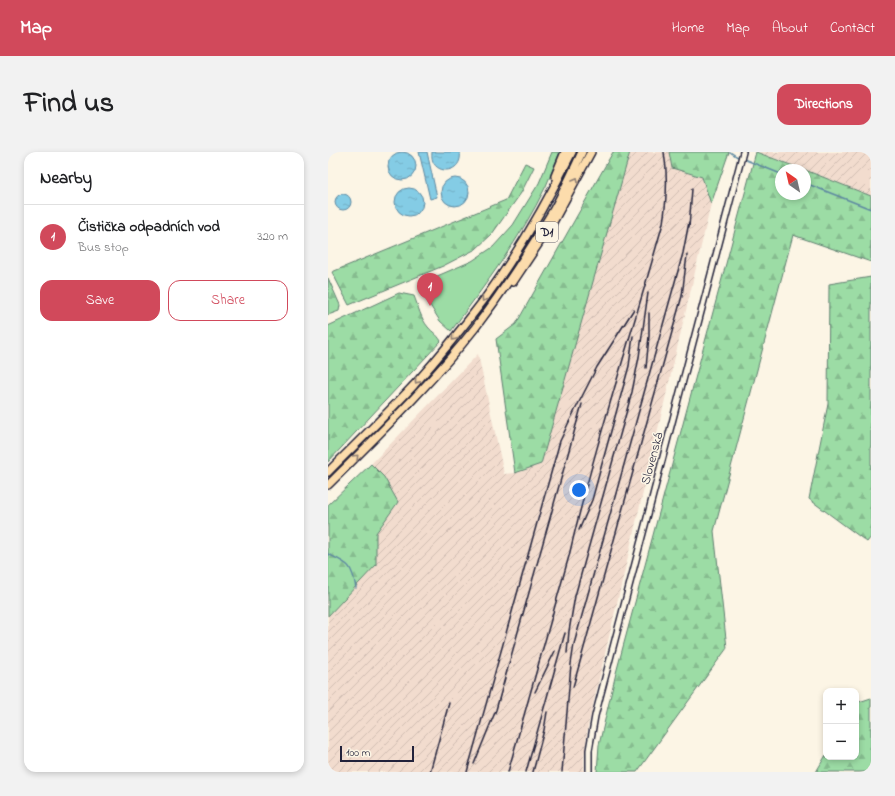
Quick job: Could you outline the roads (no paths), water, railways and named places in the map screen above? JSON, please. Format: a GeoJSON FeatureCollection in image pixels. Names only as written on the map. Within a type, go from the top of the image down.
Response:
{"type":"FeatureCollection","features":[{"type":"Feature","properties":{"kind":"highway","name":"D1"},"geometry":{"type":"LineString","coordinates":[[502,274],[554,178],[565,152]]}},
{"type":"Feature","properties":{"kind":"highway","name":"D1"},"geometry":{"type":"LineString","coordinates":[[328,472],[413,386],[465,324],[502,274],[527,236],[544,207],[572,152]]}},
{"type":"Feature","properties":{"kind":"highway","name":"D1"},"geometry":{"type":"LineString","coordinates":[[328,485],[420,392],[452,356],[474,328],[492,304],[555,208],[582,152]]}},
{"type":"Feature","properties":{"kind":"highway","name":"D1"},"geometry":{"type":"LineString","coordinates":[[492,304],[505,294],[523,269],[553,222],[591,152]]}},
{"type":"Feature","properties":{"kind":"street","name":"Slovenská"},"geometry":{"type":"LineString","coordinates":[[589,772],[589,750],[595,716],[743,152]]}},
{"type":"Feature","properties":{"kind":"water"},"geometry":{"type":"Polygon","coordinates":[[[402,152],[412,156],[416,166],[412,176],[402,180],[392,176],[388,166],[392,156],[402,152]]]}},
{"type":"Feature","properties":{"kind":"water"},"geometry":{"type":"Polygon","coordinates":[[[419,152],[427,152],[437,197],[430,199],[419,152]]]}},
{"type":"Feature","properties":{"kind":"water"},"geometry":{"type":"Polygon","coordinates":[[[432,152],[460,152],[460,160],[452,169],[441,169],[436,166],[433,160],[432,152]]]}},
{"type":"Feature","properties":{"kind":"water"},"geometry":{"type":"Polygon","coordinates":[[[455,178],[465,182],[469,192],[465,202],[455,206],[445,202],[441,192],[445,182],[455,178]]]}},
{"type":"Feature","properties":{"kind":"water"},"geometry":{"type":"Polygon","coordinates":[[[409,188],[419,192],[423,202],[419,212],[409,216],[399,212],[395,202],[399,192],[409,188]]]}},
{"type":"Feature","properties":{"kind":"water"},"geometry":{"type":"Polygon","coordinates":[[[343,194],[349,196],[351,202],[349,208],[343,210],[337,208],[335,202],[337,196],[343,194]]]}},
{"type":"Feature","properties":{"kind":"waterway"},"geometry":{"type":"LineString","coordinates":[[730,152],[736,156],[775,172]]}},
{"type":"Feature","properties":{"kind":"waterway"},"geometry":{"type":"LineString","coordinates":[[811,185],[871,209]]}},
{"type":"Feature","properties":{"kind":"waterway"},"geometry":{"type":"LineString","coordinates":[[328,554],[341,560],[348,566],[353,574],[356,588]]}},
{"type":"Feature","properties":{"kind":"railway"},"geometry":{"type":"LineString","coordinates":[[508,772],[569,556],[590,472],[663,223],[666,187],[664,152]]}},
{"type":"Feature","properties":{"kind":"railway"},"geometry":{"type":"LineString","coordinates":[[689,227],[692,189]]}},
{"type":"Feature","properties":{"kind":"railway"},"geometry":{"type":"LineString","coordinates":[[562,772],[574,644],[683,253],[689,222]]}},
{"type":"Feature","properties":{"kind":"railway"},"geometry":{"type":"LineString","coordinates":[[573,687],[682,296],[687,255]]}},
{"type":"Feature","properties":{"kind":"railway"},"geometry":{"type":"LineString","coordinates":[[567,653],[575,596],[632,392],[639,357],[648,293]]}},
{"type":"Feature","properties":{"kind":"railway"},"geometry":{"type":"LineString","coordinates":[[467,772],[560,441],[597,367],[634,309]]}},
{"type":"Feature","properties":{"kind":"railway"},"geometry":{"type":"LineString","coordinates":[[646,368],[649,336],[649,313]]}},
{"type":"Feature","properties":{"kind":"railway"},"geometry":{"type":"LineString","coordinates":[[579,530],[592,500],[629,366],[633,336]]}},
{"type":"Feature","properties":{"kind":"railway"},"geometry":{"type":"LineString","coordinates":[[474,764],[496,710],[582,404]]}},
{"type":"Feature","properties":{"kind":"railway"},"geometry":{"type":"LineString","coordinates":[[526,772],[565,633]]}},
{"type":"Feature","properties":{"kind":"railway"},"geometry":{"type":"LineString","coordinates":[[535,692],[555,651]]}},
{"type":"Feature","properties":{"kind":"railway"},"geometry":{"type":"LineString","coordinates":[[430,772],[449,703]]}},
{"type":"Feature","properties":{"kind":"railway"},"geometry":{"type":"LineString","coordinates":[[533,772],[547,712]]}},
{"type":"Feature","properties":{"kind":"place","name":"Čistička odpadních vod"},"geometry":{"type":"Point","coordinates":[430,306]}}]}
